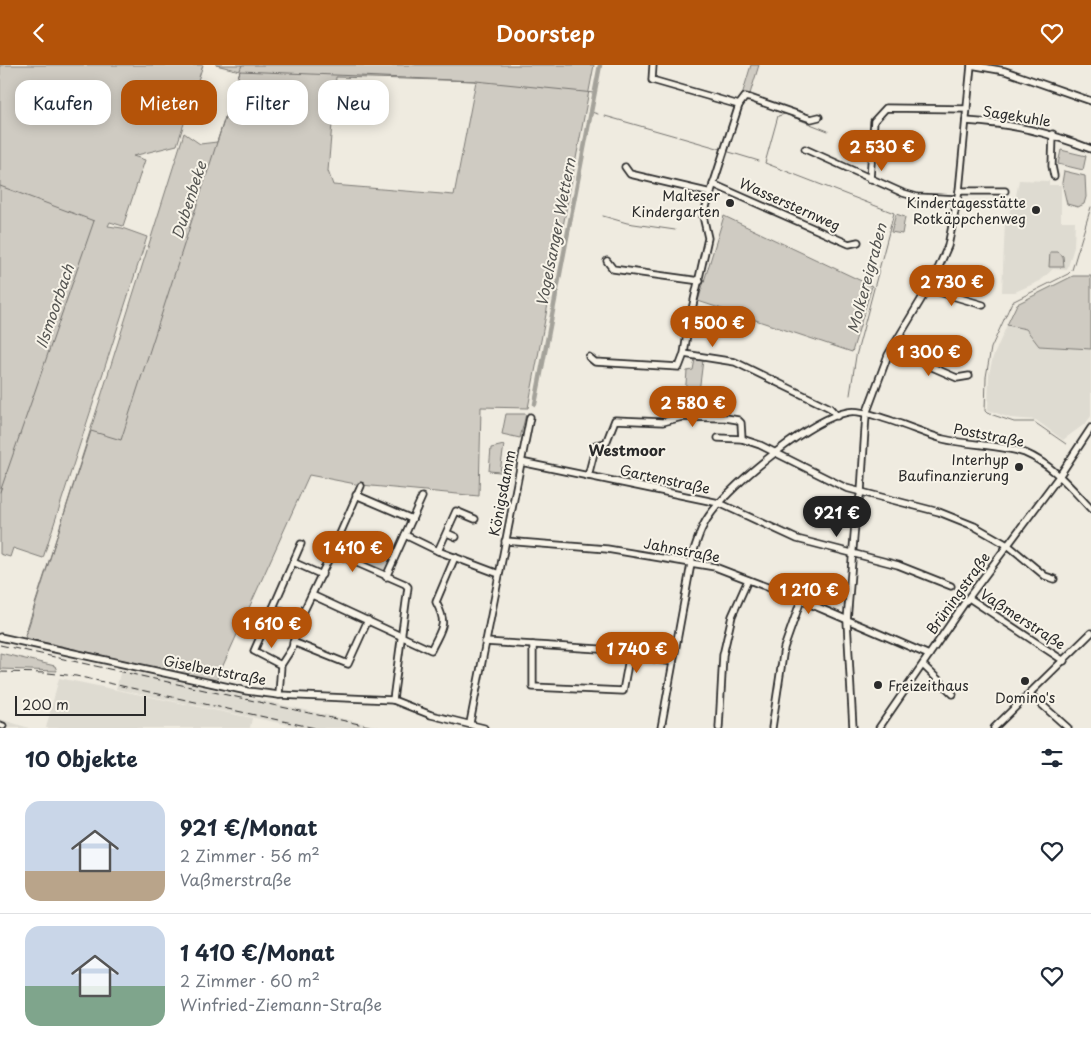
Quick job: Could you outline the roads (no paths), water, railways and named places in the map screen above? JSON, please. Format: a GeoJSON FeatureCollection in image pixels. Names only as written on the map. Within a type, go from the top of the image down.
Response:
{"type":"FeatureCollection","features":[{"type":"Feature","properties":{"kind":"street"},"geometry":{"type":"LineString","coordinates":[[653,65],[652,79],[739,105]]}},
{"type":"Feature","properties":{"kind":"street"},"geometry":{"type":"LineString","coordinates":[[853,728],[847,621],[856,512],[861,492],[866,414],[888,355],[893,350],[910,317],[929,289],[948,246],[958,199],[971,65],[1005,71],[1091,101]]}},
{"type":"Feature","properties":{"kind":"street"},"geometry":{"type":"LineString","coordinates":[[589,357],[595,362],[679,367],[684,354],[688,327],[700,281],[708,238],[704,213],[739,105],[745,97],[750,97],[811,119],[819,117]]}},
{"type":"Feature","properties":{"kind":"street"},"geometry":{"type":"LineString","coordinates":[[870,179],[874,121],[886,108],[967,109]]}},
{"type":"Feature","properties":{"kind":"street","name":"Sagekuhle"},"geometry":{"type":"LineString","coordinates":[[966,121],[1000,123],[1053,134],[1091,149]]}},
{"type":"Feature","properties":{"kind":"street"},"geometry":{"type":"LineString","coordinates":[[1053,134],[1052,166],[1054,176]]}},
{"type":"Feature","properties":{"kind":"street"},"geometry":{"type":"LineString","coordinates":[[805,149],[870,179],[917,197],[958,199]]}},
{"type":"Feature","properties":{"kind":"street"},"geometry":{"type":"LineString","coordinates":[[626,167],[630,174],[711,193]]}},
{"type":"Feature","properties":{"kind":"street","name":"Wassersternweg"},"geometry":{"type":"LineString","coordinates":[[713,184],[849,244],[858,242]]}},
{"type":"Feature","properties":{"kind":"street"},"geometry":{"type":"LineString","coordinates":[[959,191],[1004,191]]}},
{"type":"Feature","properties":{"kind":"street"},"geometry":{"type":"LineString","coordinates":[[607,261],[613,269],[700,281]]}},
{"type":"Feature","properties":{"kind":"street"},"geometry":{"type":"LineString","coordinates":[[929,289],[983,305]]}},
{"type":"Feature","properties":{"kind":"street"},"geometry":{"type":"LineString","coordinates":[[893,350],[957,378],[968,376]]}},
{"type":"Feature","properties":{"kind":"street"},"geometry":{"type":"LineString","coordinates":[[684,354],[735,362],[830,408],[837,416]]}},
{"type":"Feature","properties":{"kind":"street","name":"Gartenstraße"},"geometry":{"type":"LineString","coordinates":[[521,462],[719,503],[774,453],[799,436],[837,416],[849,412],[866,414]]}},
{"type":"Feature","properties":{"kind":"street","name":"Poststraße"},"geometry":{"type":"LineString","coordinates":[[866,414],[944,439],[1025,453],[1060,475],[1091,509]]}},
{"type":"Feature","properties":{"kind":"street","name":"Königsdamm"},"geometry":{"type":"LineString","coordinates":[[470,723],[530,417]]}},
{"type":"Feature","properties":{"kind":"street"},"geometry":{"type":"LineString","coordinates":[[588,476],[596,445],[606,443],[612,423],[615,420],[663,422],[686,417],[726,418],[738,420],[741,423],[742,439]]}},
{"type":"Feature","properties":{"kind":"street","name":"Brüningstraße"},"geometry":{"type":"LineString","coordinates":[[879,728],[969,599],[1060,475],[1091,428]]}},
{"type":"Feature","properties":{"kind":"street"},"geometry":{"type":"LineString","coordinates":[[718,438],[742,439],[846,489],[939,512],[974,526],[1008,546],[1045,576],[1054,579]]}},
{"type":"Feature","properties":{"kind":"street"},"geometry":{"type":"LineString","coordinates":[[279,695],[281,665],[293,642],[300,619],[322,575],[361,486]]}},
{"type":"Feature","properties":{"kind":"street"},"geometry":{"type":"LineString","coordinates":[[356,495],[412,519]]}},
{"type":"Feature","properties":{"kind":"street"},"geometry":{"type":"LineString","coordinates":[[386,577],[422,497]]}},
{"type":"Feature","properties":{"kind":"street"},"geometry":{"type":"LineString","coordinates":[[661,728],[691,564],[701,529],[719,503],[797,539],[898,565],[950,586]]}},
{"type":"Feature","properties":{"kind":"street"},"geometry":{"type":"LineString","coordinates":[[438,551],[456,511],[475,519]]}},
{"type":"Feature","properties":{"kind":"street"},"geometry":{"type":"LineString","coordinates":[[447,533],[456,537]]}},
{"type":"Feature","properties":{"kind":"street"},"geometry":{"type":"LineString","coordinates":[[405,535],[438,551],[499,574]]}},
{"type":"Feature","properties":{"kind":"street","name":"Jahnstraße"},"geometry":{"type":"LineString","coordinates":[[505,541],[607,549],[715,567],[802,600],[929,655]]}},
{"type":"Feature","properties":{"kind":"street"},"geometry":{"type":"LineString","coordinates":[[281,665],[254,651],[301,544]]}},
{"type":"Feature","properties":{"kind":"street"},"geometry":{"type":"LineString","coordinates":[[332,552],[408,587],[393,700]]}},
{"type":"Feature","properties":{"kind":"street"},"geometry":{"type":"LineString","coordinates":[[312,595],[368,620],[400,638],[431,650],[443,623],[444,614],[436,602],[455,557]]}},
{"type":"Feature","properties":{"kind":"street"},"geometry":{"type":"LineString","coordinates":[[293,562],[322,575]]}},
{"type":"Feature","properties":{"kind":"street"},"geometry":{"type":"LineString","coordinates":[[719,728],[723,655],[732,616],[748,580]]}},
{"type":"Feature","properties":{"kind":"street","name":"Vaßmerstraße"},"geometry":{"type":"LineString","coordinates":[[969,599],[1064,661]]}},
{"type":"Feature","properties":{"kind":"street"},"geometry":{"type":"LineString","coordinates":[[772,728],[784,648],[802,600]]}},
{"type":"Feature","properties":{"kind":"street"},"geometry":{"type":"LineString","coordinates":[[273,608],[300,619]]}},
{"type":"Feature","properties":{"kind":"street"},"geometry":{"type":"LineString","coordinates":[[293,642],[348,664],[368,620]]}},
{"type":"Feature","properties":{"kind":"street"},"geometry":{"type":"LineString","coordinates":[[994,728],[1091,633]]}},
{"type":"Feature","properties":{"kind":"street","name":"Giselbertstraße"},"geometry":{"type":"LineString","coordinates":[[0,637],[247,691],[279,695],[393,700],[431,715],[470,723],[484,728]]}},
{"type":"Feature","properties":{"kind":"street"},"geometry":{"type":"LineString","coordinates":[[485,643],[599,649],[673,662]]}},
{"type":"Feature","properties":{"kind":"street"},"geometry":{"type":"LineString","coordinates":[[533,645],[533,687],[623,691],[630,653]]}},
{"type":"Feature","properties":{"kind":"street"},"geometry":{"type":"LineString","coordinates":[[923,665],[953,694]]}},
{"type":"Feature","properties":{"kind":"street"},"geometry":{"type":"LineString","coordinates":[[1030,694],[1068,728]]}},
{"type":"Feature","properties":{"kind":"waterway","name":"Dubenbeke"},"geometry":{"type":"LineString","coordinates":[[240,70],[242,65]]}},
{"type":"Feature","properties":{"kind":"waterway","name":"Vogelsanger Wettern"},"geometry":{"type":"LineString","coordinates":[[535,404],[600,65]]}},
{"type":"Feature","properties":{"kind":"waterway","name":"Dubenbeke"},"geometry":{"type":"LineString","coordinates":[[25,635],[91,431],[121,440],[240,71],[476,81],[594,93]]}},
{"type":"Feature","properties":{"kind":"waterway","name":"Molkereigraben"},"geometry":{"type":"LineString","coordinates":[[591,112],[598,114]]}},
{"type":"Feature","properties":{"kind":"waterway","name":"Molkereigraben"},"geometry":{"type":"LineString","coordinates":[[828,131],[785,114],[778,116],[765,163],[894,213],[856,356],[850,395]]}},
{"type":"Feature","properties":{"kind":"waterway","name":"Molkereigraben"},"geometry":{"type":"LineString","coordinates":[[605,116],[721,149]]}},
{"type":"Feature","properties":{"kind":"waterway","name":"Molkereigraben"},"geometry":{"type":"LineString","coordinates":[[729,152],[759,161]]}},
{"type":"Feature","properties":{"kind":"waterway","name":"Ilsmoorbach"},"geometry":{"type":"LineString","coordinates":[[0,186],[94,221],[0,492]]}},
{"type":"Feature","properties":{"kind":"waterway"},"geometry":{"type":"LineString","coordinates":[[1066,444],[1034,422],[1014,422],[987,413],[985,411],[986,377],[991,348],[1012,302],[1068,274],[1072,270],[1091,207]]}},
{"type":"Feature","properties":{"kind":"waterway"},"geometry":{"type":"LineString","coordinates":[[603,216],[627,223],[675,230]]}},
{"type":"Feature","properties":{"kind":"railway"},"geometry":{"type":"LineString","coordinates":[[0,645],[377,728]]}},
{"type":"Feature","properties":{"kind":"railway"},"geometry":{"type":"LineString","coordinates":[[0,672],[48,673],[76,676],[315,728]]}},
{"type":"Feature","properties":{"kind":"place","name":"Malteser Kindergarten"},"geometry":{"type":"Point","coordinates":[730,203]}},
{"type":"Feature","properties":{"kind":"place","name":"Kindertagesstätte Rotkäppchenweg"},"geometry":{"type":"Point","coordinates":[1036,210]}},
{"type":"Feature","properties":{"kind":"place","name":"Interhyp Baufinanzierung"},"geometry":{"type":"Point","coordinates":[1019,467]}},
{"type":"Feature","properties":{"kind":"place","name":"Domino's"},"geometry":{"type":"Point","coordinates":[1025,681]}},
{"type":"Feature","properties":{"kind":"place","name":"Freizeithaus"},"geometry":{"type":"Point","coordinates":[878,685]}},
{"type":"Feature","properties":{"kind":"district","name":"Westmoor"},"geometry":{"type":"Point","coordinates":[627,449]}}]}
